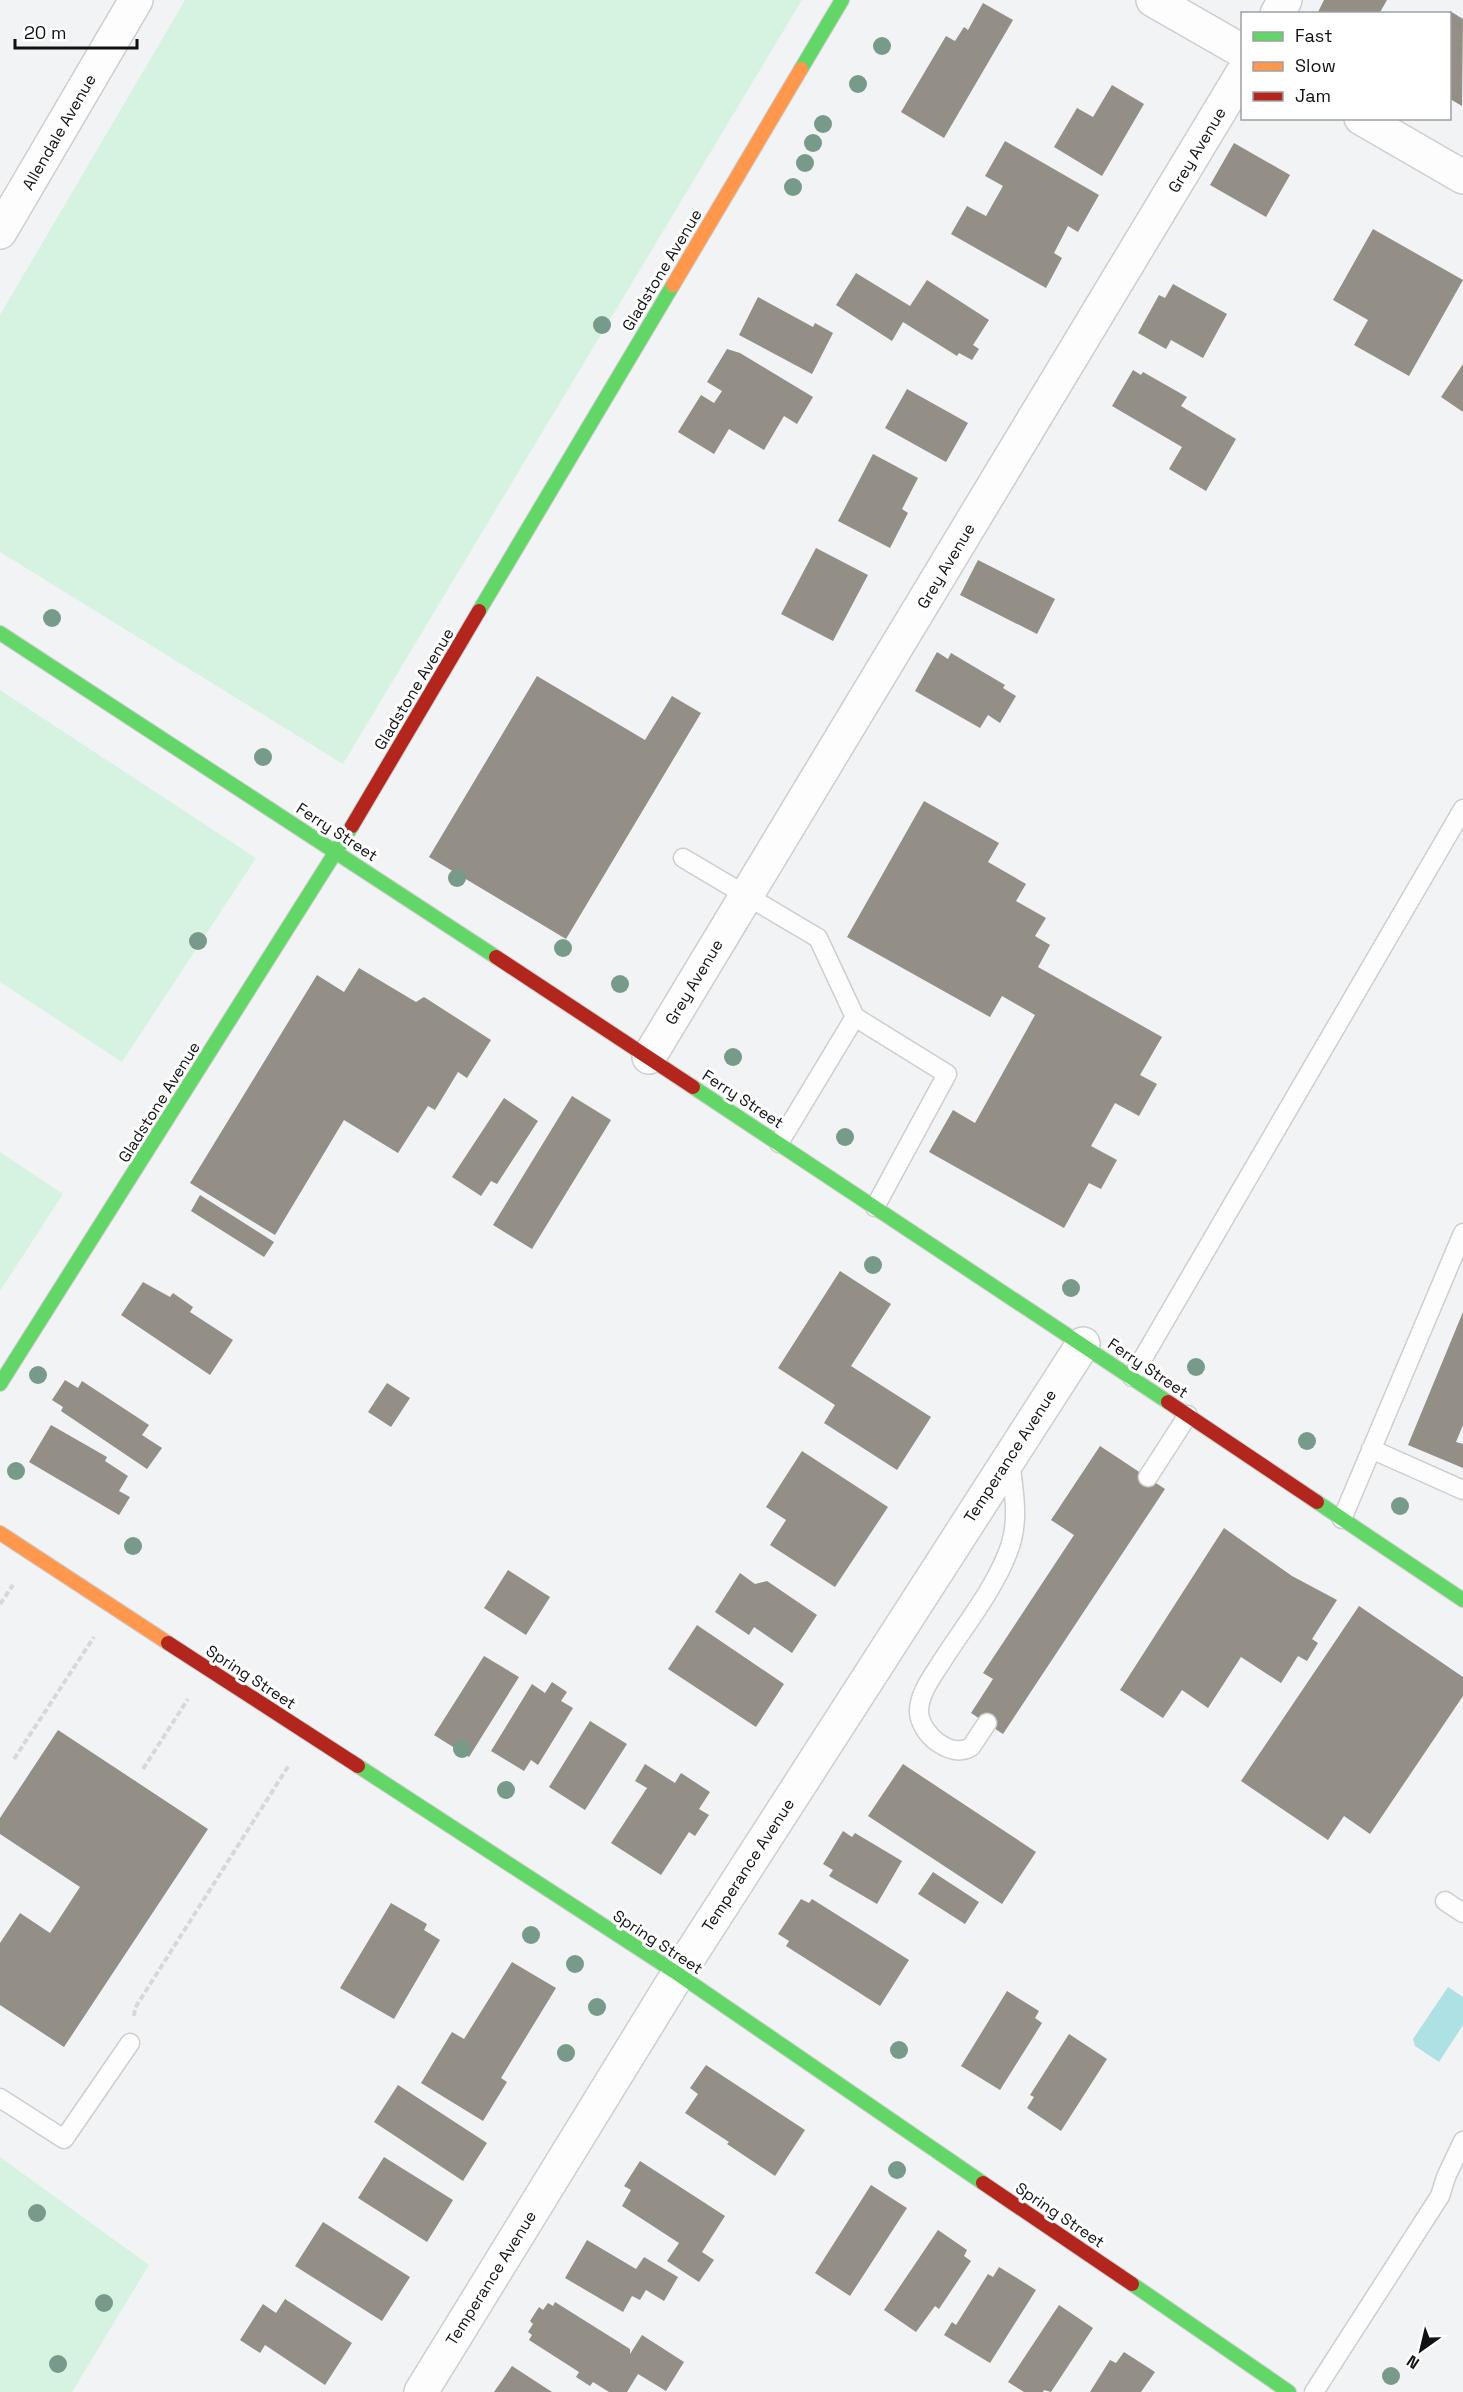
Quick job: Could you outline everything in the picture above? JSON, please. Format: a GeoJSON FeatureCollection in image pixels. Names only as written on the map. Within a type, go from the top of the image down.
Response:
{"type":"FeatureCollection","features":[{"type":"Feature","properties":{"kind":"street","name":"Allendale Avenue"},"geometry":{"type":"LineString","coordinates":[[0,232],[136,0]]}},
{"type":"Feature","properties":{"kind":"street","name":"Gladstone Avenue"},"geometry":{"type":"LineString","coordinates":[[0,1384],[337,851],[842,0]]}},
{"type":"Feature","properties":{"kind":"street"},"geometry":{"type":"LineString","coordinates":[[1153,0],[1241,50]]}},
{"type":"Feature","properties":{"kind":"street","name":"Grey Avenue"},"geometry":{"type":"LineString","coordinates":[[649,1057],[1241,76]]}},
{"type":"Feature","properties":{"kind":"street"},"geometry":{"type":"LineString","coordinates":[[1364,120],[1463,177]]}},
{"type":"Feature","properties":{"kind":"street","name":"Ferry Street"},"geometry":{"type":"LineString","coordinates":[[0,633],[337,851],[1083,1344],[1342,1519],[1461,1592]]}},
{"type":"Feature","properties":{"kind":"street","name":"Temperance Avenue"},"geometry":{"type":"LineString","coordinates":[[422,2392],[678,1974],[1083,1344]]}},
{"type":"Feature","properties":{"kind":"street","name":"Spring Street"},"geometry":{"type":"LineString","coordinates":[[0,1533],[678,1974],[1289,2392]]}},
{"type":"Feature","properties":{"kind":"lane"},"geometry":{"type":"LineString","coordinates":[[1132,1377],[1463,810]]}},
{"type":"Feature","properties":{"kind":"lane"},"geometry":{"type":"LineString","coordinates":[[683,858],[818,938],[855,1017],[947,1074],[875,1207]]}},
{"type":"Feature","properties":{"kind":"lane"},"geometry":{"type":"LineString","coordinates":[[779,1143],[855,1017]]}},
{"type":"Feature","properties":{"kind":"lane"},"geometry":{"type":"LineString","coordinates":[[1342,1519],[1463,1233]]}},
{"type":"Feature","properties":{"kind":"lane"},"geometry":{"type":"LineString","coordinates":[[1148,1477],[1188,1415]]}},
{"type":"Feature","properties":{"kind":"lane"},"geometry":{"type":"LineString","coordinates":[[1371,1449],[1463,1490]]}},
{"type":"Feature","properties":{"kind":"lane"},"geometry":{"type":"LineString","coordinates":[[987,1724],[970,1747],[955,1751],[947,1749],[931,1736],[920,1719],[919,1709],[929,1681],[994,1580],[1008,1552],[1016,1528],[1010,1457]]}},
{"type":"Feature","properties":{"kind":"lane"},"geometry":{"type":"LineString","coordinates":[[1445,1901],[1463,1912]]}},
{"type":"Feature","properties":{"kind":"lane"},"geometry":{"type":"LineString","coordinates":[[0,2098],[64,2139],[130,2043]]}},
{"type":"Feature","properties":{"kind":"lane"},"geometry":{"type":"LineString","coordinates":[[1314,2392],[1440,2196],[1463,2141]]}},
{"type":"Feature","properties":{"kind":"path"},"geometry":{"type":"LineString","coordinates":[[14,1759],[114,1607]]}},
{"type":"Feature","properties":{"kind":"path"},"geometry":{"type":"LineString","coordinates":[[143,1769],[208,1669]]}},
{"type":"Feature","properties":{"kind":"path"},"geometry":{"type":"LineString","coordinates":[[130,2043],[135,2008],[309,1734]]}},
{"type":"Feature","properties":{"kind":"green space"},"geometry":{"type":"Polygon","coordinates":[[[185,0],[802,0],[343,764],[0,552],[0,315],[185,0]]]}},
{"type":"Feature","properties":{"kind":"green space"},"geometry":{"type":"Polygon","coordinates":[[[0,690],[256,858],[122,1062],[0,982],[0,690]]]}},
{"type":"Feature","properties":{"kind":"green space"},"geometry":{"type":"Polygon","coordinates":[[[0,1152],[63,1194],[0,1291],[0,1152]]]}},
{"type":"Feature","properties":{"kind":"green space"},"geometry":{"type":"Polygon","coordinates":[[[0,2157],[149,2265],[72,2392],[0,2392],[0,2157]]]}},
{"type":"Feature","properties":{"kind":"water"},"geometry":{"type":"Polygon","coordinates":[[[1448,1987],[1463,1997],[1463,2025],[1439,2062],[1415,2046],[1413,2039],[1448,1987]]]}},
{"type":"Feature","properties":{"kind":"building"},"geometry":{"type":"Polygon","coordinates":[[[1324,0],[1387,0],[1380,12],[1318,12],[1324,0]]]}},
{"type":"Feature","properties":{"kind":"building"},"geometry":{"type":"Polygon","coordinates":[[[983,3],[1013,20],[944,138],[901,112],[946,36],[955,41],[964,27],[968,30],[983,3]]]}},
{"type":"Feature","properties":{"kind":"building"},"geometry":{"type":"Polygon","coordinates":[[[1450,12],[1463,19],[1462,106],[1451,100],[1450,12]]]}},
{"type":"Feature","properties":{"kind":"building"},"geometry":{"type":"Polygon","coordinates":[[[1112,85],[1144,104],[1102,176],[1054,147],[1077,108],[1093,117],[1112,85]]]}},
{"type":"Feature","properties":{"kind":"building"},"geometry":{"type":"Polygon","coordinates":[[[1005,141],[1099,195],[1078,232],[1068,226],[1054,253],[1062,258],[1046,288],[951,234],[967,206],[986,216],[1003,186],[985,176],[1005,141]]]}},
{"type":"Feature","properties":{"kind":"building"},"geometry":{"type":"Polygon","coordinates":[[[1234,143],[1290,175],[1266,217],[1210,185],[1234,143]]]}},
{"type":"Feature","properties":{"kind":"building"},"geometry":{"type":"Polygon","coordinates":[[[1373,229],[1463,280],[1409,376],[1354,345],[1368,320],[1333,300],[1373,229]]]}},
{"type":"Feature","properties":{"kind":"building"},"geometry":{"type":"Polygon","coordinates":[[[856,273],[910,306],[927,280],[989,320],[973,345],[979,349],[972,360],[959,353],[957,356],[903,322],[892,341],[836,305],[856,273]]]}},
{"type":"Feature","properties":{"kind":"building"},"geometry":{"type":"Polygon","coordinates":[[[1173,284],[1227,314],[1203,358],[1171,340],[1166,349],[1138,333],[1159,295],[1165,298],[1173,284]]]}},
{"type":"Feature","properties":{"kind":"building"},"geometry":{"type":"Polygon","coordinates":[[[758,297],[813,327],[815,323],[833,333],[812,374],[739,335],[758,297]]]}},
{"type":"Feature","properties":{"kind":"building"},"geometry":{"type":"Polygon","coordinates":[[[727,349],[740,353],[813,397],[797,424],[784,416],[764,450],[729,429],[714,454],[678,432],[701,395],[714,403],[722,391],[707,382],[727,349]]]}},
{"type":"Feature","properties":{"kind":"building"},"geometry":{"type":"Polygon","coordinates":[[[1463,364],[1463,412],[1441,397],[1463,364]]]}},
{"type":"Feature","properties":{"kind":"building"},"geometry":{"type":"Polygon","coordinates":[[[1133,370],[1141,375],[1143,372],[1187,397],[1181,406],[1236,439],[1206,491],[1169,469],[1182,447],[1112,406],[1133,370]]]}},
{"type":"Feature","properties":{"kind":"building"},"geometry":{"type":"Polygon","coordinates":[[[907,389],[968,423],[946,462],[885,428],[907,389]]]}},
{"type":"Feature","properties":{"kind":"building"},"geometry":{"type":"Polygon","coordinates":[[[873,454],[918,478],[902,509],[908,513],[890,548],[838,521],[873,454]]]}},
{"type":"Feature","properties":{"kind":"building"},"geometry":{"type":"Polygon","coordinates":[[[816,548],[868,575],[833,641],[781,614],[816,548]]]}},
{"type":"Feature","properties":{"kind":"building"},"geometry":{"type":"Polygon","coordinates":[[[978,560],[1055,599],[1037,634],[960,595],[978,560]]]}},
{"type":"Feature","properties":{"kind":"building"},"geometry":{"type":"Polygon","coordinates":[[[937,652],[948,659],[951,653],[1005,685],[1003,688],[1016,696],[1000,723],[988,715],[980,728],[915,691],[937,652]]]}},
{"type":"Feature","properties":{"kind":"building"},"geometry":{"type":"Polygon","coordinates":[[[537,676],[645,740],[672,696],[701,713],[566,939],[429,857],[537,676]]]}},
{"type":"Feature","properties":{"kind":"building"},"geometry":{"type":"Polygon","coordinates":[[[924,801],[999,843],[988,862],[1026,884],[1016,901],[1046,918],[1035,936],[1050,945],[1038,967],[1162,1037],[1140,1075],[1157,1084],[1139,1116],[1115,1103],[1091,1146],[1117,1160],[1101,1189],[1089,1183],[1064,1228],[929,1152],[953,1110],[975,1123],[1035,1015],[1002,996],[990,1017],[847,937],[924,801]]]}},
{"type":"Feature","properties":{"kind":"building"},"geometry":{"type":"Polygon","coordinates":[[[359,968],[416,1002],[424,997],[491,1040],[467,1078],[458,1072],[435,1110],[428,1106],[398,1153],[344,1120],[275,1235],[190,1183],[317,975],[344,992],[359,968]]]}},
{"type":"Feature","properties":{"kind":"building"},"geometry":{"type":"Polygon","coordinates":[[[572,1096],[611,1120],[532,1249],[493,1225],[572,1096]]]}},
{"type":"Feature","properties":{"kind":"building"},"geometry":{"type":"Polygon","coordinates":[[[504,1098],[538,1121],[497,1184],[491,1181],[481,1196],[452,1177],[504,1098]]]}},
{"type":"Feature","properties":{"kind":"building"},"geometry":{"type":"Polygon","coordinates":[[[200,1195],[274,1242],[264,1257],[191,1211],[200,1195]]]}},
{"type":"Feature","properties":{"kind":"building"},"geometry":{"type":"Polygon","coordinates":[[[840,1271],[891,1304],[851,1366],[931,1417],[897,1470],[824,1423],[835,1405],[778,1368],[840,1271]]]}},
{"type":"Feature","properties":{"kind":"building"},"geometry":{"type":"Polygon","coordinates":[[[143,1282],[170,1297],[173,1293],[193,1307],[190,1312],[233,1340],[210,1375],[121,1315],[143,1282]]]}},
{"type":"Feature","properties":{"kind":"building"},"geometry":{"type":"Polygon","coordinates":[[[1463,1312],[1463,1425],[1456,1442],[1463,1444],[1463,1468],[1408,1445],[1463,1312]]]}},
{"type":"Feature","properties":{"kind":"building"},"geometry":{"type":"Polygon","coordinates":[[[65,1380],[78,1388],[82,1381],[149,1425],[142,1435],[162,1448],[147,1469],[61,1411],[63,1407],[52,1400],[65,1380]]]}},
{"type":"Feature","properties":{"kind":"building"},"geometry":{"type":"Polygon","coordinates":[[[387,1383],[410,1398],[391,1427],[368,1412],[387,1383]]]}},
{"type":"Feature","properties":{"kind":"building"},"geometry":{"type":"Polygon","coordinates":[[[51,1425],[107,1457],[105,1461],[128,1476],[119,1491],[130,1497],[119,1515],[29,1462],[51,1425]]]}},
{"type":"Feature","properties":{"kind":"building"},"geometry":{"type":"Polygon","coordinates":[[[1100,1446],[1165,1489],[1003,1734],[971,1713],[993,1679],[983,1673],[1074,1535],[1051,1520],[1100,1446]]]}},
{"type":"Feature","properties":{"kind":"building"},"geometry":{"type":"Polygon","coordinates":[[[802,1451],[888,1507],[835,1587],[770,1545],[786,1520],[766,1507],[802,1451]]]}},
{"type":"Feature","properties":{"kind":"building"},"geometry":{"type":"Polygon","coordinates":[[[1224,1528],[1292,1576],[1337,1600],[1312,1639],[1318,1643],[1307,1661],[1298,1656],[1281,1683],[1241,1657],[1208,1708],[1182,1690],[1163,1718],[1120,1690],[1224,1528]]]}},
{"type":"Feature","properties":{"kind":"building"},"geometry":{"type":"Polygon","coordinates":[[[508,1570],[550,1597],[526,1635],[484,1608],[508,1570]]]}},
{"type":"Feature","properties":{"kind":"building"},"geometry":{"type":"Polygon","coordinates":[[[740,1573],[755,1584],[767,1581],[817,1615],[792,1653],[754,1627],[749,1635],[715,1612],[740,1573]]]}},
{"type":"Feature","properties":{"kind":"building"},"geometry":{"type":"Polygon","coordinates":[[[1359,1606],[1463,1677],[1463,1696],[1370,1834],[1344,1816],[1328,1840],[1241,1781],[1359,1606]]]}},
{"type":"Feature","properties":{"kind":"building"},"geometry":{"type":"Polygon","coordinates":[[[697,1625],[784,1684],[756,1727],[668,1669],[697,1625]]]}},
{"type":"Feature","properties":{"kind":"building"},"geometry":{"type":"Polygon","coordinates":[[[484,1656],[519,1677],[469,1757],[434,1735],[484,1656]]]}},
{"type":"Feature","properties":{"kind":"building"},"geometry":{"type":"Polygon","coordinates":[[[552,1682],[567,1692],[561,1701],[573,1708],[538,1765],[531,1760],[524,1771],[491,1751],[532,1684],[545,1693],[552,1682]]]}},
{"type":"Feature","properties":{"kind":"building"},"geometry":{"type":"Polygon","coordinates":[[[590,1721],[627,1744],[585,1810],[549,1787],[590,1721]]]}},
{"type":"Feature","properties":{"kind":"building"},"geometry":{"type":"Polygon","coordinates":[[[58,1730],[208,1829],[64,2047],[0,2005],[0,1943],[20,1913],[50,1933],[80,1887],[0,1834],[0,1818],[58,1730]]]}},
{"type":"Feature","properties":{"kind":"building"},"geometry":{"type":"Polygon","coordinates":[[[645,1764],[675,1783],[681,1773],[710,1792],[699,1809],[709,1815],[695,1836],[689,1832],[661,1875],[611,1843],[647,1788],[635,1781],[645,1764]]]}},
{"type":"Feature","properties":{"kind":"building"},"geometry":{"type":"Polygon","coordinates":[[[903,1764],[1036,1852],[1002,1904],[868,1816],[903,1764]]]}},
{"type":"Feature","properties":{"kind":"building"},"geometry":{"type":"Polygon","coordinates":[[[843,1831],[852,1837],[855,1833],[902,1861],[877,1904],[829,1876],[833,1870],[823,1864],[843,1831]]]}},
{"type":"Feature","properties":{"kind":"building"},"geometry":{"type":"Polygon","coordinates":[[[933,1872],[979,1902],[965,1924],[918,1894],[933,1872]]]}},
{"type":"Feature","properties":{"kind":"building"},"geometry":{"type":"Polygon","coordinates":[[[801,1899],[809,1903],[812,1899],[909,1960],[880,2006],[786,1946],[789,1941],[778,1934],[801,1899]]]}},
{"type":"Feature","properties":{"kind":"building"},"geometry":{"type":"Polygon","coordinates":[[[391,1903],[427,1924],[424,1930],[440,1940],[394,2019],[340,1988],[391,1903]]]}},
{"type":"Feature","properties":{"kind":"building"},"geometry":{"type":"Polygon","coordinates":[[[512,1962],[556,1988],[501,2078],[507,2082],[483,2121],[421,2083],[452,2032],[464,2039],[512,1962]]]}},
{"type":"Feature","properties":{"kind":"building"},"geometry":{"type":"Polygon","coordinates":[[[1007,1991],[1039,2011],[1035,2018],[1042,2023],[1000,2090],[961,2066],[1007,1991]]]}},
{"type":"Feature","properties":{"kind":"building"},"geometry":{"type":"Polygon","coordinates":[[[1069,2034],[1107,2059],[1061,2131],[1027,2108],[1034,2097],[1030,2095],[1069,2034]]]}},
{"type":"Feature","properties":{"kind":"building"},"geometry":{"type":"Polygon","coordinates":[[[706,2065],[805,2130],[775,2176],[685,2113],[698,2094],[690,2088],[706,2065]]]}},
{"type":"Feature","properties":{"kind":"building"},"geometry":{"type":"Polygon","coordinates":[[[398,2085],[487,2143],[463,2181],[374,2122],[398,2085]]]}},
{"type":"Feature","properties":{"kind":"building"},"geometry":{"type":"Polygon","coordinates":[[[384,2157],[453,2200],[427,2242],[358,2198],[384,2157]]]}},
{"type":"Feature","properties":{"kind":"building"},"geometry":{"type":"Polygon","coordinates":[[[640,2161],[725,2216],[702,2252],[714,2260],[699,2282],[667,2261],[679,2243],[622,2206],[631,2190],[624,2186],[640,2161]]]}},
{"type":"Feature","properties":{"kind":"building"},"geometry":{"type":"Polygon","coordinates":[[[871,2185],[907,2208],[850,2296],[815,2273],[871,2185]]]}},
{"type":"Feature","properties":{"kind":"building"},"geometry":{"type":"Polygon","coordinates":[[[323,2222],[410,2277],[382,2321],[295,2266],[323,2222]]]}},
{"type":"Feature","properties":{"kind":"building"},"geometry":{"type":"Polygon","coordinates":[[[938,2230],[967,2250],[964,2256],[971,2261],[939,2309],[935,2306],[916,2332],[884,2310],[938,2230]]]}},
{"type":"Feature","properties":{"kind":"building"},"geometry":{"type":"Polygon","coordinates":[[[587,2240],[636,2269],[644,2257],[678,2277],[664,2301],[646,2290],[640,2300],[632,2296],[623,2312],[565,2278],[587,2240]]]}},
{"type":"Feature","properties":{"kind":"building"},"geometry":{"type":"Polygon","coordinates":[[[999,2267],[1036,2290],[990,2363],[944,2335],[952,2322],[956,2325],[988,2274],[993,2277],[999,2267]]]}},
{"type":"Feature","properties":{"kind":"building"},"geometry":{"type":"Polygon","coordinates":[[[285,2299],[352,2343],[325,2385],[265,2345],[260,2353],[240,2340],[263,2304],[276,2313],[285,2299]]]}},
{"type":"Feature","properties":{"kind":"building"},"geometry":{"type":"Polygon","coordinates":[[[555,2302],[630,2349],[630,2354],[642,2335],[684,2362],[666,2391],[638,2374],[627,2392],[609,2392],[593,2382],[590,2386],[576,2377],[579,2372],[529,2340],[532,2335],[528,2332],[533,2324],[530,2321],[539,2307],[543,2310],[548,2303],[553,2306],[555,2302]]]}},
{"type":"Feature","properties":{"kind":"building"},"geometry":{"type":"Polygon","coordinates":[[[1059,2305],[1093,2328],[1051,2392],[1044,2390],[1043,2392],[1024,2392],[1008,2382],[1059,2305]]]}},
{"type":"Feature","properties":{"kind":"building"},"geometry":{"type":"Polygon","coordinates":[[[1124,2352],[1155,2372],[1141,2392],[1090,2392],[1110,2360],[1116,2363],[1124,2352]]]}},
{"type":"Feature","properties":{"kind":"building"},"geometry":{"type":"Polygon","coordinates":[[[512,2366],[552,2392],[494,2392],[512,2366]]]}},
{"type":"Feature","properties":{"kind":"traffic: fast"},"geometry":{"type":"LineString","coordinates":[[801,69],[842,0]]}},
{"type":"Feature","properties":{"kind":"traffic: fast"},"geometry":{"type":"LineString","coordinates":[[479,611],[673,285]]}},
{"type":"Feature","properties":{"kind":"traffic: fast"},"geometry":{"type":"LineString","coordinates":[[0,633],[496,957]]}},
{"type":"Feature","properties":{"kind":"traffic: fast"},"geometry":{"type":"LineString","coordinates":[[0,1384],[352,826]]}},
{"type":"Feature","properties":{"kind":"traffic: fast"},"geometry":{"type":"LineString","coordinates":[[693,1087],[1168,1402]]}},
{"type":"Feature","properties":{"kind":"traffic: fast"},"geometry":{"type":"LineString","coordinates":[[1317,1502],[1463,1600]]}},
{"type":"Feature","properties":{"kind":"traffic: fast"},"geometry":{"type":"LineString","coordinates":[[358,1766],[678,1974],[983,2183]]}},
{"type":"Feature","properties":{"kind":"traffic: fast"},"geometry":{"type":"LineString","coordinates":[[1132,2284],[1289,2392]]}},
{"type":"Feature","properties":{"kind":"traffic: slow"},"geometry":{"type":"LineString","coordinates":[[673,285],[801,69]]}},
{"type":"Feature","properties":{"kind":"traffic: slow"},"geometry":{"type":"LineString","coordinates":[[0,1533],[168,1643]]}},
{"type":"Feature","properties":{"kind":"traffic: jam"},"geometry":{"type":"LineString","coordinates":[[352,826],[479,611]]}},
{"type":"Feature","properties":{"kind":"traffic: jam"},"geometry":{"type":"LineString","coordinates":[[496,957],[693,1087]]}},
{"type":"Feature","properties":{"kind":"traffic: jam"},"geometry":{"type":"LineString","coordinates":[[1168,1402],[1317,1502]]}},
{"type":"Feature","properties":{"kind":"traffic: jam"},"geometry":{"type":"LineString","coordinates":[[168,1643],[358,1766]]}},
{"type":"Feature","properties":{"kind":"traffic: jam"},"geometry":{"type":"LineString","coordinates":[[983,2183],[1132,2284]]}}]}
